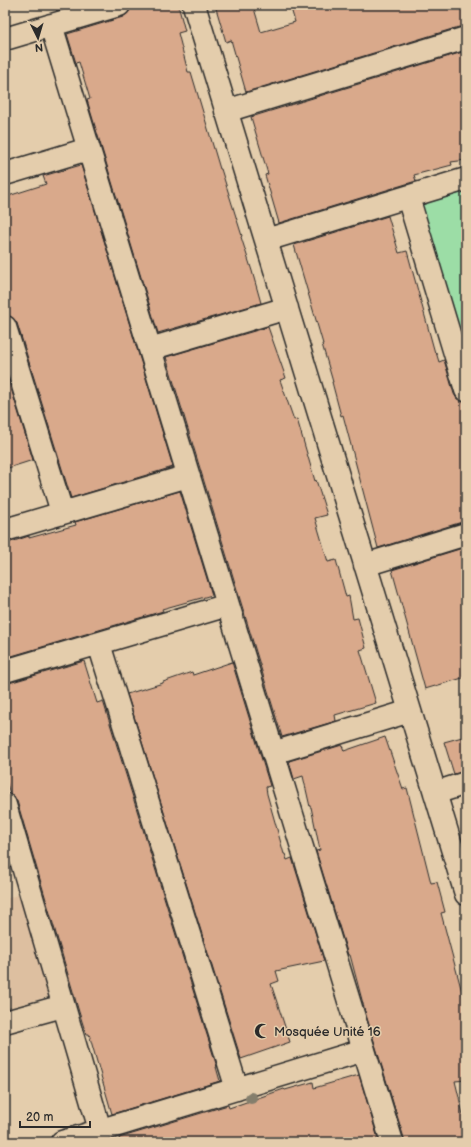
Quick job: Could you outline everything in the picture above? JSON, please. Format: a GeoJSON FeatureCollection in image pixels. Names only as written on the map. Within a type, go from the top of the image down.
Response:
{"type":"FeatureCollection","features":[{"type":"Feature","properties":{"kind":"street"},"geometry":{"type":"LineString","coordinates":[[5,39],[119,5]]}},
{"type":"Feature","properties":{"kind":"street"},"geometry":{"type":"LineString","coordinates":[[194,5],[466,894]]}},
{"type":"Feature","properties":{"kind":"street"},"geometry":{"type":"LineString","coordinates":[[51,25],[392,1142]]}},
{"type":"Feature","properties":{"kind":"street"},"geometry":{"type":"LineString","coordinates":[[226,111],[466,38]]}},
{"type":"Feature","properties":{"kind":"street"},"geometry":{"type":"LineString","coordinates":[[5,173],[88,149]]}},
{"type":"Feature","properties":{"kind":"street"},"geometry":{"type":"LineString","coordinates":[[266,240],[466,179]]}},
{"type":"Feature","properties":{"kind":"street"},"geometry":{"type":"LineString","coordinates":[[408,197],[459,341],[466,390]]}},
{"type":"Feature","properties":{"kind":"street"},"geometry":{"type":"LineString","coordinates":[[150,349],[287,308]]}},
{"type":"Feature","properties":{"kind":"street"},"geometry":{"type":"LineString","coordinates":[[5,327],[62,512]]}},
{"type":"Feature","properties":{"kind":"street"},"geometry":{"type":"LineString","coordinates":[[5,530],[188,476]]}},
{"type":"Feature","properties":{"kind":"street"},"geometry":{"type":"LineString","coordinates":[[365,565],[466,534]]}},
{"type":"Feature","properties":{"kind":"street"},"geometry":{"type":"LineString","coordinates":[[5,671],[228,605]]}},
{"type":"Feature","properties":{"kind":"street"},"geometry":{"type":"LineString","coordinates":[[99,644],[237,1089]]}},
{"type":"Feature","properties":{"kind":"street"},"geometry":{"type":"LineString","coordinates":[[273,753],[410,711]]}},
{"type":"Feature","properties":{"kind":"street"},"geometry":{"type":"LineString","coordinates":[[435,793],[466,783]]}},
{"type":"Feature","properties":{"kind":"street"},"geometry":{"type":"LineString","coordinates":[[5,805],[100,1130]]}},
{"type":"Feature","properties":{"kind":"street"},"geometry":{"type":"LineString","coordinates":[[5,1022],[63,1006]]}},
{"type":"Feature","properties":{"kind":"street"},"geometry":{"type":"LineString","coordinates":[[62,1142],[364,1050]]}},
{"type":"Feature","properties":{"kind":"shaded area"},"geometry":{"type":"Polygon","coordinates":[[[21,894],[53,995],[5,1009],[5,899],[21,894]]]}},
{"type":"Feature","properties":{"kind":"green space"},"geometry":{"type":"Polygon","coordinates":[[[466,191],[466,331],[456,334],[417,206],[466,191]]]}},
{"type":"Feature","properties":{"kind":"building"},"geometry":{"type":"Polygon","coordinates":[[[55,5],[75,5],[57,11],[55,5]]]}},
{"type":"Feature","properties":{"kind":"building"},"geometry":{"type":"Polygon","coordinates":[[[131,5],[178,5],[185,31],[178,33],[188,72],[191,72],[242,236],[241,237],[261,303],[158,333],[87,100],[90,99],[79,62],[76,63],[67,34],[123,17],[128,13],[131,5]]]}},
{"type":"Feature","properties":{"kind":"building"},"geometry":{"type":"Polygon","coordinates":[[[215,5],[253,5],[261,32],[295,22],[290,5],[466,5],[466,26],[246,92],[231,40],[226,42],[215,5]]]}},
{"type":"Feature","properties":{"kind":"building"},"geometry":{"type":"Polygon","coordinates":[[[466,51],[466,160],[451,162],[452,165],[414,175],[416,181],[279,223],[265,175],[268,174],[251,117],[466,51]]]}},
{"type":"Feature","properties":{"kind":"building"},"geometry":{"type":"Polygon","coordinates":[[[81,165],[173,467],[71,498],[17,323],[13,318],[5,315],[5,197],[46,184],[43,176],[81,165]]]}},
{"type":"Feature","properties":{"kind":"building"},"geometry":{"type":"Polygon","coordinates":[[[388,216],[399,253],[407,251],[435,353],[436,352],[439,362],[444,360],[454,394],[457,399],[466,402],[466,522],[378,548],[343,415],[341,416],[323,344],[294,245],[388,216]]]}},
{"type":"Feature","properties":{"kind":"building"},"geometry":{"type":"Polygon","coordinates":[[[268,327],[286,378],[280,380],[294,420],[297,419],[315,481],[316,480],[327,515],[315,518],[328,562],[336,560],[346,597],[349,596],[353,619],[358,618],[366,648],[360,650],[376,703],[335,715],[336,721],[282,737],[166,357],[268,327]]]}},
{"type":"Feature","properties":{"kind":"building"},"geometry":{"type":"Polygon","coordinates":[[[5,369],[33,460],[5,469],[5,369]]]}},
{"type":"Feature","properties":{"kind":"building"},"geometry":{"type":"Polygon","coordinates":[[[180,491],[212,595],[5,658],[5,544],[29,536],[29,538],[76,525],[75,522],[180,491]]]}},
{"type":"Feature","properties":{"kind":"building"},"geometry":{"type":"Polygon","coordinates":[[[466,547],[466,677],[425,689],[392,570],[466,547]]]}},
{"type":"Feature","properties":{"kind":"building"},"geometry":{"type":"Polygon","coordinates":[[[84,661],[97,703],[103,701],[217,1067],[220,1081],[112,1114],[89,1034],[86,1034],[79,1012],[17,801],[14,796],[10,794],[5,777],[5,683],[84,661]]]}},
{"type":"Feature","properties":{"kind":"building"},"geometry":{"type":"Polygon","coordinates":[[[232,662],[270,786],[266,787],[267,794],[284,854],[287,860],[292,858],[324,961],[276,971],[279,981],[271,984],[290,1042],[241,1059],[127,694],[192,672],[193,675],[232,662]]]}},
{"type":"Feature","properties":{"kind":"building"},"geometry":{"type":"Polygon","coordinates":[[[466,736],[466,771],[454,774],[444,742],[466,736]]]}},
{"type":"Feature","properties":{"kind":"building"},"geometry":{"type":"Polygon","coordinates":[[[385,737],[403,789],[407,788],[431,883],[437,882],[445,912],[441,913],[466,1007],[466,1080],[455,1081],[466,1127],[466,1142],[404,1142],[366,1015],[350,955],[348,955],[316,851],[320,850],[303,776],[294,779],[289,761],[342,745],[344,751],[385,737]]]}},
{"type":"Feature","properties":{"kind":"building"},"geometry":{"type":"Polygon","coordinates":[[[359,1075],[379,1142],[120,1142],[119,1138],[228,1105],[229,1108],[284,1089],[285,1090],[313,1082],[314,1088],[359,1075]]]}},
{"type":"Feature","properties":{"kind":"place","name":"Mosquée Unité 16"},"geometry":{"type":"Point","coordinates":[262,1031]}}]}
